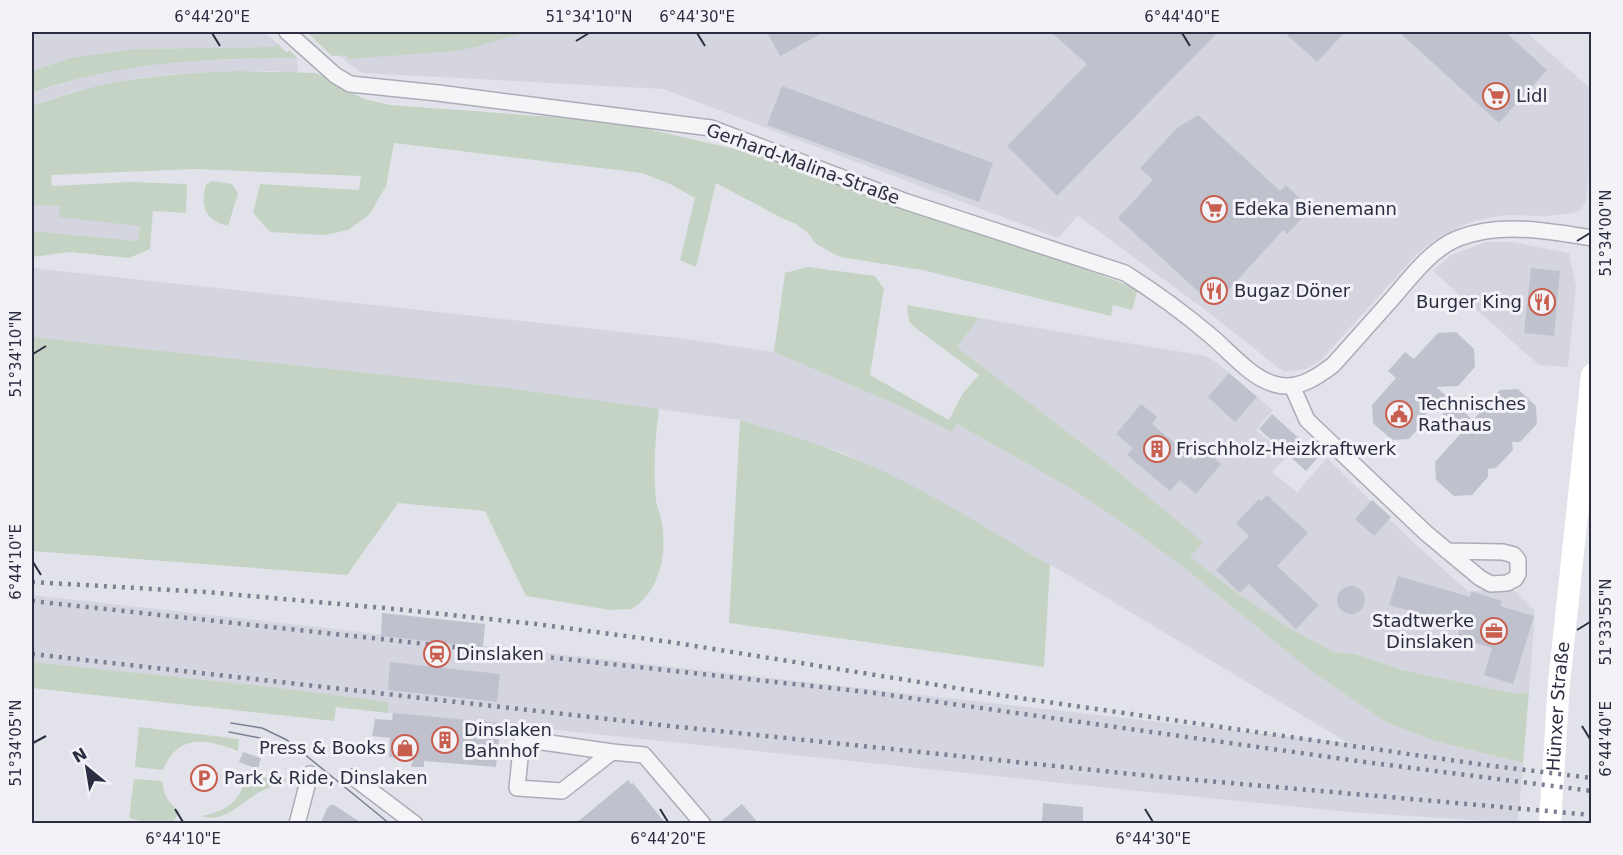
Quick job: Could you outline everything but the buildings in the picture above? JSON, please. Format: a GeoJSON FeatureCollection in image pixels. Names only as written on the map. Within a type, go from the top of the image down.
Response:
{"type":"FeatureCollection","features":[{"type":"Feature","properties":{"kind":"main road","name":"Hünxer Straße"},"geometry":{"type":"LineString","coordinates":[[1550,824],[1559,682],[1592,375]]}},
{"type":"Feature","properties":{"kind":"street","name":"Gerhard-Malina-Straße"},"geometry":{"type":"LineString","coordinates":[[287,32],[335,75],[350,84],[711,128],[904,201],[1125,273],[1147,286],[1254,373],[1274,384],[1292,386]]}},
{"type":"Feature","properties":{"kind":"street"},"geometry":{"type":"LineString","coordinates":[[1447,551],[1307,420],[1292,386],[1316,379],[1333,365],[1430,258],[1448,243],[1460,237],[1506,229],[1539,230],[1592,238]]}},
{"type":"Feature","properties":{"kind":"street"},"geometry":{"type":"LineString","coordinates":[[612,752],[562,791],[517,788],[522,739],[644,755],[703,824]]}},
{"type":"Feature","properties":{"kind":"street"},"geometry":{"type":"LineString","coordinates":[[297,824],[310,774]]}},
{"type":"Feature","properties":{"kind":"street"},"geometry":{"type":"LineString","coordinates":[[353,777],[415,824]]}},
{"type":"Feature","properties":{"kind":"shaded area"},"geometry":{"type":"Polygon","coordinates":[[[32,32],[264,32],[278,44],[275,47],[134,49],[71,58],[32,71],[32,32]]]}},
{"type":"Feature","properties":{"kind":"shaded area"},"geometry":{"type":"Polygon","coordinates":[[[312,32],[1526,32],[1591,89],[1591,142],[1586,201],[1581,210],[1573,213],[1545,216],[1504,215],[1470,222],[1436,239],[1417,254],[1320,361],[1307,369],[1284,372],[1212,315],[1078,216],[1058,238],[663,89],[362,73],[312,32]]]}},
{"type":"Feature","properties":{"kind":"shaded area"},"geometry":{"type":"Polygon","coordinates":[[[297,58],[298,74],[239,71],[138,78],[72,92],[32,106],[32,93],[102,71],[182,61],[297,58]]]}},
{"type":"Feature","properties":{"kind":"shaded area"},"geometry":{"type":"Polygon","coordinates":[[[32,205],[60,206],[60,217],[140,225],[139,241],[32,231],[32,205]]]}},
{"type":"Feature","properties":{"kind":"shaded area"},"geometry":{"type":"Polygon","coordinates":[[[1486,242],[1511,242],[1569,253],[1576,286],[1568,367],[1539,365],[1433,271],[1451,255],[1486,242]]]}},
{"type":"Feature","properties":{"kind":"shaded area"},"geometry":{"type":"Polygon","coordinates":[[[32,268],[679,338],[774,352],[902,407],[952,432],[957,424],[1072,489],[1182,566],[1311,671],[1386,722],[1435,741],[1523,763],[1518,823],[1349,812],[325,706],[263,686],[32,662],[32,595],[1348,743],[1082,583],[938,501],[846,454],[740,420],[508,388],[32,337],[32,268]]]}},
{"type":"Feature","properties":{"kind":"shaded area"},"geometry":{"type":"Polygon","coordinates":[[[979,318],[1206,356],[1216,362],[1273,410],[1256,430],[1288,456],[1272,472],[1297,492],[1327,458],[1413,542],[1469,592],[1509,585],[1535,611],[1529,692],[1517,694],[1402,670],[1355,654],[1334,652],[1291,629],[1236,592],[1190,557],[1202,542],[1100,457],[957,347],[979,318]]]}},
{"type":"Feature","properties":{"kind":"green space"},"geometry":{"type":"Polygon","coordinates":[[[307,32],[507,32],[518,34],[454,51],[348,59],[347,55],[332,56],[307,32]]]}},
{"type":"Feature","properties":{"kind":"green space"},"geometry":{"type":"Polygon","coordinates":[[[278,44],[297,58],[229,59],[130,68],[65,82],[32,93],[32,71],[71,58],[134,49],[274,47],[278,44]]]}},
{"type":"Feature","properties":{"kind":"green space"},"geometry":{"type":"Polygon","coordinates":[[[239,71],[316,73],[364,99],[390,105],[594,120],[638,127],[748,152],[1018,244],[1138,289],[1132,310],[1113,305],[1111,316],[922,270],[840,257],[816,244],[808,233],[796,224],[716,183],[696,267],[680,260],[695,198],[670,184],[642,173],[394,143],[386,186],[370,214],[348,230],[325,235],[270,232],[253,213],[260,184],[359,190],[361,176],[194,169],[51,175],[52,186],[131,182],[187,184],[186,213],[153,211],[150,249],[129,258],[70,252],[32,257],[32,231],[138,241],[140,226],[59,217],[60,206],[32,205],[32,106],[88,88],[139,78],[239,71]]]}},
{"type":"Feature","properties":{"kind":"green space"},"geometry":{"type":"Polygon","coordinates":[[[212,181],[232,184],[238,194],[228,226],[209,216],[204,206],[206,184],[212,181]]]}},
{"type":"Feature","properties":{"kind":"green space"},"geometry":{"type":"Polygon","coordinates":[[[808,267],[875,276],[884,289],[870,375],[949,420],[963,393],[979,375],[913,326],[909,321],[907,305],[979,318],[957,347],[1100,457],[1203,542],[1190,557],[1291,629],[1334,652],[1355,654],[1402,670],[1517,694],[1529,692],[1523,763],[1435,741],[1386,722],[1311,671],[1182,566],[1072,489],[957,424],[952,432],[902,407],[774,352],[785,273],[808,267]]]}},
{"type":"Feature","properties":{"kind":"green space"},"geometry":{"type":"Polygon","coordinates":[[[32,337],[508,388],[659,409],[655,478],[663,547],[655,582],[642,601],[632,609],[610,610],[526,596],[485,511],[398,503],[347,575],[32,551],[32,337]]]}},
{"type":"Feature","properties":{"kind":"green space"},"geometry":{"type":"Polygon","coordinates":[[[740,420],[819,445],[872,466],[924,492],[1050,565],[1044,667],[729,623],[740,420]]]}},
{"type":"Feature","properties":{"kind":"green space"},"geometry":{"type":"Polygon","coordinates":[[[32,662],[263,686],[388,702],[388,713],[336,707],[334,721],[32,688],[32,662]]]}},
{"type":"Feature","properties":{"kind":"green space"},"geometry":{"type":"Polygon","coordinates":[[[139,727],[239,739],[238,751],[215,744],[194,742],[177,750],[169,758],[163,770],[135,767],[139,727]]]}},
{"type":"Feature","properties":{"kind":"green space"},"geometry":{"type":"Polygon","coordinates":[[[246,776],[286,779],[285,782],[261,791],[224,815],[209,818],[201,816],[218,812],[231,804],[244,785],[246,776]]]}},
{"type":"Feature","properties":{"kind":"green space"},"geometry":{"type":"Polygon","coordinates":[[[134,779],[162,781],[167,798],[180,812],[172,823],[148,823],[129,818],[134,779]]]}},
{"type":"Feature","properties":{"kind":"tram line"},"geometry":{"type":"LineString","coordinates":[[231,723],[262,728],[287,740],[390,824]]}},
{"type":"Feature","properties":{"kind":"tram line"},"geometry":{"type":"LineString","coordinates":[[229,732],[260,738],[289,752]]}},
{"type":"Feature","properties":{"kind":"railway"},"geometry":{"type":"LineString","coordinates":[[32,582],[206,592],[536,624],[670,642],[1006,696],[1485,765],[1592,778]]}},
{"type":"Feature","properties":{"kind":"railway"},"geometry":{"type":"LineString","coordinates":[[32,601],[867,692],[1365,762],[1592,791]]}},
{"type":"Feature","properties":{"kind":"railway"},"geometry":{"type":"LineString","coordinates":[[32,654],[670,726],[1151,776],[1592,815]]}},
{"type":"Feature","properties":{"kind":"place","name":"Lidl"},"geometry":{"type":"Point","coordinates":[1496,96]}},
{"type":"Feature","properties":{"kind":"place","name":"Edeka Bienemann"},"geometry":{"type":"Point","coordinates":[1214,209]}},
{"type":"Feature","properties":{"kind":"place","name":"Bugaz Döner"},"geometry":{"type":"Point","coordinates":[1214,291]}},
{"type":"Feature","properties":{"kind":"place","name":"Burger King"},"geometry":{"type":"Point","coordinates":[1542,302]}},
{"type":"Feature","properties":{"kind":"place","name":"Technisches Rathaus"},"geometry":{"type":"Point","coordinates":[1399,414]}},
{"type":"Feature","properties":{"kind":"place","name":"Frischholz-Heizkraftwerk"},"geometry":{"type":"Point","coordinates":[1157,449]}},
{"type":"Feature","properties":{"kind":"place","name":"Stadtwerke Dinslaken"},"geometry":{"type":"Point","coordinates":[1494,631]}},
{"type":"Feature","properties":{"kind":"place","name":"Dinslaken"},"geometry":{"type":"Point","coordinates":[437,654]}},
{"type":"Feature","properties":{"kind":"place","name":"Dinslaken Bahnhof"},"geometry":{"type":"Point","coordinates":[445,740]}},
{"type":"Feature","properties":{"kind":"place","name":"Press & Books"},"geometry":{"type":"Point","coordinates":[405,748]}},
{"type":"Feature","properties":{"kind":"place","name":"Park & Ride, Dinslaken"},"geometry":{"type":"Point","coordinates":[204,778]}}]}
